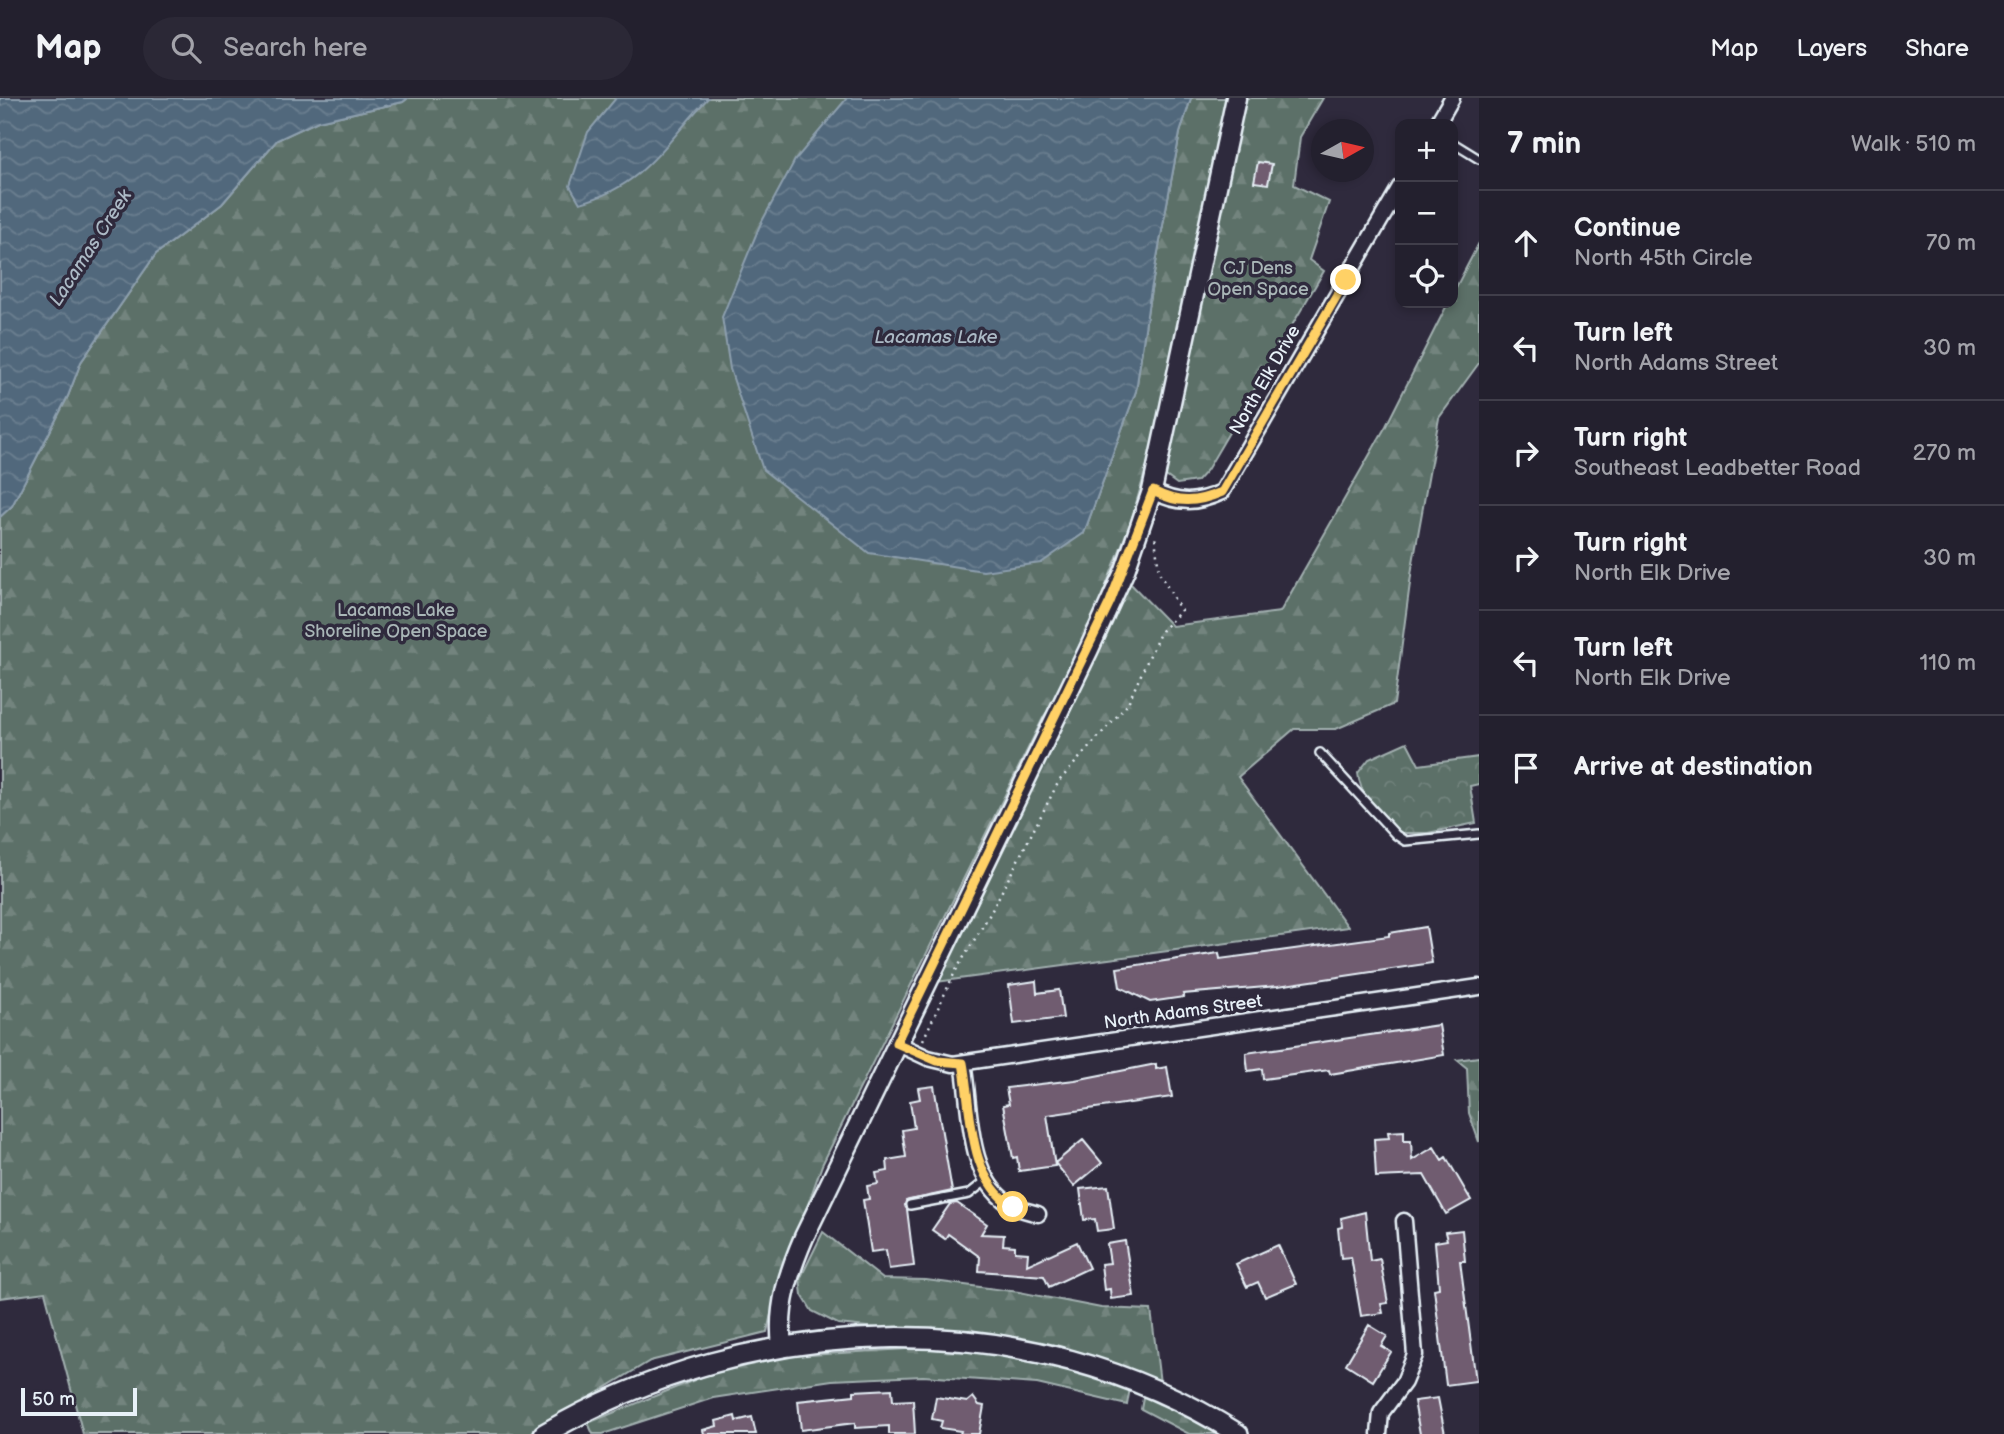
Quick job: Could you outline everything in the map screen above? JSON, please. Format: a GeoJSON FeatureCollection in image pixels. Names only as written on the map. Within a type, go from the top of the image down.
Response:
{"type":"FeatureCollection","features":[{"type":"Feature","properties":{"kind":"main road"},"geometry":{"type":"LineString","coordinates":[[544,1434],[608,1400],[692,1366],[782,1345],[819,1340],[925,1339],[1025,1351],[1070,1362],[1147,1387],[1238,1434]]}},
{"type":"Feature","properties":{"kind":"street"},"geometry":{"type":"LineString","coordinates":[[782,1345],[779,1321],[797,1254],[896,1043],[1089,649],[1141,527],[1153,491],[1236,98]]}},
{"type":"Feature","properties":{"kind":"street"},"geometry":{"type":"LineString","coordinates":[[1440,119],[1452,98]]}},
{"type":"Feature","properties":{"kind":"street","name":"North Elk Drive"},"geometry":{"type":"LineString","coordinates":[[1153,491],[1172,501],[1200,502],[1222,492],[1395,196]]}},
{"type":"Feature","properties":{"kind":"street","name":"North Adams Street"},"geometry":{"type":"LineString","coordinates":[[896,1043],[945,1063],[963,1063],[1479,987]]}},
{"type":"Feature","properties":{"kind":"street"},"geometry":{"type":"LineString","coordinates":[[963,1063],[977,1157],[987,1180],[1005,1202],[1038,1214]]}},
{"type":"Feature","properties":{"kind":"street"},"geometry":{"type":"LineString","coordinates":[[1379,1434],[1381,1413],[1404,1382],[1415,1355],[1404,1221]]}},
{"type":"Feature","properties":{"kind":"lane"},"geometry":{"type":"LineString","coordinates":[[1458,146],[1479,159]]}},
{"type":"Feature","properties":{"kind":"lane"},"geometry":{"type":"LineString","coordinates":[[1320,753],[1396,835],[1405,841],[1479,834]]}},
{"type":"Feature","properties":{"kind":"lane"},"geometry":{"type":"LineString","coordinates":[[910,1205],[969,1194],[987,1180]]}},
{"type":"Feature","properties":{"kind":"path"},"geometry":{"type":"LineString","coordinates":[[917,1053],[955,972],[990,914],[1059,781],[1127,705],[1161,631],[1181,611],[1159,572],[1154,536],[1141,527]]}},
{"type":"Feature","properties":{"kind":"green space","name":"Lacamas Lake Shoreline Open Space"},"geometry":{"type":"Polygon","coordinates":[[[408,98],[617,98],[688,119],[708,98],[847,98],[1084,533],[1136,391],[1149,301],[1180,133],[1191,98],[1226,98],[1164,406],[1131,521],[1068,683],[1044,716],[822,1165],[774,1300],[767,1332],[650,1361],[529,1434],[83,1434],[45,1292],[0,1298],[0,517],[12,506],[68,396],[81,362],[156,254],[222,204],[277,140],[318,121],[403,102],[408,98]]]}},
{"type":"Feature","properties":{"kind":"green space","name":"CJ Dens Open Space"},"geometry":{"type":"Polygon","coordinates":[[[1246,98],[1323,98],[1300,137],[1294,185],[1329,202],[1309,260],[1324,271],[1207,470],[1197,481],[1177,484],[1162,473],[1229,152],[1246,98]]]}},
{"type":"Feature","properties":{"kind":"green space"},"geometry":{"type":"Polygon","coordinates":[[[1479,243],[1479,363],[1439,418],[1412,568],[1394,704],[1336,729],[1294,729],[1238,777],[1348,927],[936,982],[1124,577],[1172,626],[1280,612],[1386,426],[1445,308],[1458,308],[1458,283],[1479,243]]]}},
{"type":"Feature","properties":{"kind":"green space"},"geometry":{"type":"Polygon","coordinates":[[[1407,742],[1419,765],[1479,757],[1479,784],[1470,786],[1476,823],[1428,833],[1400,833],[1373,806],[1363,791],[1358,773],[1369,759],[1407,742]]]}},
{"type":"Feature","properties":{"kind":"green space"},"geometry":{"type":"Polygon","coordinates":[[[1479,1057],[1479,1142],[1469,1113],[1467,1068],[1457,1060],[1479,1057]]]}},
{"type":"Feature","properties":{"kind":"green space"},"geometry":{"type":"Polygon","coordinates":[[[823,1232],[883,1279],[926,1280],[1019,1292],[1101,1308],[1151,1310],[1160,1383],[886,1329],[838,1324],[812,1311],[802,1295],[800,1279],[823,1232]]]}},
{"type":"Feature","properties":{"kind":"green space"},"geometry":{"type":"Polygon","coordinates":[[[906,1349],[965,1349],[1040,1361],[1130,1388],[1127,1405],[1037,1384],[923,1376],[832,1380],[713,1398],[603,1434],[593,1434],[588,1423],[724,1368],[793,1356],[906,1349]]]}},
{"type":"Feature","properties":{"kind":"green space"},"geometry":{"type":"Polygon","coordinates":[[[1144,1393],[1228,1434],[1189,1434],[1141,1409],[1144,1393]]]}},
{"type":"Feature","properties":{"kind":"water","name":"Lacamas Creek"},"geometry":{"type":"Polygon","coordinates":[[[0,98],[408,98],[403,102],[318,121],[277,140],[222,204],[156,254],[81,362],[68,396],[12,506],[0,517],[0,98]]]}},
{"type":"Feature","properties":{"kind":"water"},"geometry":{"type":"Polygon","coordinates":[[[616,98],[708,98],[637,174],[621,186],[580,203],[570,186],[588,132],[616,98]]]}},
{"type":"Feature","properties":{"kind":"water","name":"Lacamas Lake"},"geometry":{"type":"Polygon","coordinates":[[[847,98],[1191,98],[1180,133],[1149,301],[1136,391],[1084,533],[1041,563],[983,571],[869,553],[763,470],[730,369],[722,317],[760,225],[795,160],[847,98]]]}},
{"type":"Feature","properties":{"kind":"building"},"geometry":{"type":"Polygon","coordinates":[[[1258,162],[1272,164],[1268,184],[1254,182],[1258,162]]]}},
{"type":"Feature","properties":{"kind":"building"},"geometry":{"type":"Polygon","coordinates":[[[1426,927],[1432,963],[1278,986],[1183,994],[1184,997],[1150,1002],[1120,987],[1117,968],[1219,953],[1220,959],[1389,936],[1389,933],[1426,927]]]}},
{"type":"Feature","properties":{"kind":"building"},"geometry":{"type":"Polygon","coordinates":[[[1036,981],[1037,993],[1059,990],[1063,1018],[1014,1024],[1009,985],[1036,981]]]}},
{"type":"Feature","properties":{"kind":"building"},"geometry":{"type":"Polygon","coordinates":[[[1439,1025],[1444,1055],[1330,1074],[1329,1070],[1263,1079],[1262,1069],[1248,1071],[1246,1053],[1439,1025]]]}},
{"type":"Feature","properties":{"kind":"building"},"geometry":{"type":"Polygon","coordinates":[[[1156,1064],[1156,1069],[1167,1067],[1172,1097],[1047,1115],[1055,1166],[1019,1171],[1017,1157],[1013,1158],[1003,1105],[1009,1104],[1006,1088],[1075,1080],[1156,1064]]]}},
{"type":"Feature","properties":{"kind":"building"},"geometry":{"type":"Polygon","coordinates":[[[934,1086],[952,1191],[906,1201],[914,1266],[889,1269],[886,1250],[871,1252],[863,1200],[869,1199],[867,1186],[878,1184],[876,1173],[888,1171],[887,1160],[906,1157],[902,1130],[914,1128],[910,1101],[920,1099],[918,1088],[934,1086]]]}},
{"type":"Feature","properties":{"kind":"building"},"geometry":{"type":"Polygon","coordinates":[[[1404,1131],[1404,1141],[1411,1141],[1412,1160],[1434,1147],[1442,1160],[1446,1157],[1471,1200],[1446,1214],[1424,1175],[1376,1177],[1374,1139],[1389,1138],[1388,1132],[1404,1131]]]}},
{"type":"Feature","properties":{"kind":"building"},"geometry":{"type":"Polygon","coordinates":[[[1083,1140],[1102,1163],[1074,1186],[1055,1163],[1083,1140]]]}},
{"type":"Feature","properties":{"kind":"building"},"geometry":{"type":"Polygon","coordinates":[[[1108,1186],[1114,1229],[1097,1231],[1095,1219],[1084,1220],[1080,1189],[1108,1186]]]}},
{"type":"Feature","properties":{"kind":"building"},"geometry":{"type":"Polygon","coordinates":[[[957,1203],[987,1224],[981,1234],[1004,1235],[1003,1245],[1015,1246],[1015,1252],[1028,1253],[1027,1265],[1077,1242],[1089,1268],[1049,1287],[1044,1276],[979,1271],[980,1257],[948,1234],[945,1239],[932,1230],[950,1204],[957,1203]]]}},
{"type":"Feature","properties":{"kind":"building"},"geometry":{"type":"Polygon","coordinates":[[[1365,1212],[1370,1261],[1380,1259],[1388,1303],[1381,1304],[1383,1313],[1361,1316],[1351,1257],[1341,1258],[1338,1228],[1342,1227],[1341,1218],[1365,1212]]]}},
{"type":"Feature","properties":{"kind":"building"},"geometry":{"type":"Polygon","coordinates":[[[1462,1230],[1465,1261],[1460,1261],[1476,1381],[1446,1385],[1434,1289],[1439,1288],[1435,1242],[1447,1240],[1445,1232],[1462,1230]]]}},
{"type":"Feature","properties":{"kind":"building"},"geometry":{"type":"Polygon","coordinates":[[[1125,1241],[1134,1296],[1111,1299],[1110,1289],[1104,1290],[1101,1264],[1110,1263],[1107,1244],[1125,1241]]]}},
{"type":"Feature","properties":{"kind":"building"},"geometry":{"type":"Polygon","coordinates":[[[1278,1245],[1296,1284],[1265,1297],[1258,1282],[1247,1287],[1236,1264],[1278,1245]]]}},
{"type":"Feature","properties":{"kind":"building"},"geometry":{"type":"Polygon","coordinates":[[[1369,1325],[1387,1336],[1381,1346],[1391,1352],[1373,1381],[1346,1364],[1369,1325]]]}},
{"type":"Feature","properties":{"kind":"building"},"geometry":{"type":"Polygon","coordinates":[[[892,1389],[893,1401],[913,1400],[915,1434],[889,1434],[889,1426],[855,1428],[855,1423],[801,1430],[798,1401],[854,1395],[854,1391],[892,1389]]]}},
{"type":"Feature","properties":{"kind":"building"},"geometry":{"type":"Polygon","coordinates":[[[936,1397],[967,1402],[973,1397],[979,1405],[984,1406],[979,1434],[960,1434],[961,1431],[940,1428],[942,1421],[932,1419],[936,1397]]]}},
{"type":"Feature","properties":{"kind":"building"},"geometry":{"type":"Polygon","coordinates":[[[1438,1398],[1445,1434],[1420,1434],[1414,1401],[1438,1398]]]}},
{"type":"Feature","properties":{"kind":"building"},"geometry":{"type":"Polygon","coordinates":[[[735,1416],[736,1421],[752,1417],[756,1434],[704,1434],[703,1430],[717,1426],[716,1421],[735,1416]]]}},
{"type":"Feature","properties":{"kind":"route"},"geometry":{"type":"LineString","coordinates":[[1013,1207],[997,1195],[982,1172],[977,1157],[963,1063],[937,1061],[896,1043],[1089,649],[1125,570],[1153,491],[1172,501],[1200,502],[1222,492],[1346,280]]}}]}
